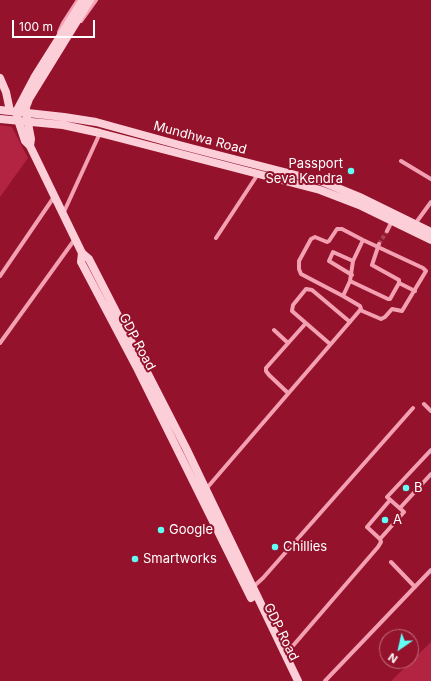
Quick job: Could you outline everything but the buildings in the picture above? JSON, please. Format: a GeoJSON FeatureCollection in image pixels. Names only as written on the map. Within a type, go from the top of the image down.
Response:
{"type":"FeatureCollection","features":[{"type":"Feature","properties":{"kind":"main road"},"geometry":{"type":"LineString","coordinates":[[30,146],[31,139],[26,107],[29,99],[72,30],[83,2]]}},
{"type":"Feature","properties":{"kind":"main road"},"geometry":{"type":"LineString","coordinates":[[13,112],[83,2]]}},
{"type":"Feature","properties":{"kind":"main road","name":"GDP Road"},"geometry":{"type":"LineString","coordinates":[[0,78],[13,112],[18,120],[25,141],[30,146],[82,253],[82,262],[202,492],[292,681]]}},
{"type":"Feature","properties":{"kind":"main road","name":"Mundhwa Road"},"geometry":{"type":"LineString","coordinates":[[0,110],[62,125],[183,146],[362,198],[413,227],[431,240]]}},
{"type":"Feature","properties":{"kind":"main road","name":"Mundhwa Road"},"geometry":{"type":"LineString","coordinates":[[0,119],[18,120],[27,117],[64,117],[96,122],[151,141],[258,174],[322,186],[392,221],[431,232]]}},
{"type":"Feature","properties":{"kind":"main road"},"geometry":{"type":"LineString","coordinates":[[202,492],[238,556],[252,588],[298,681]]}},
{"type":"Feature","properties":{"kind":"street"},"geometry":{"type":"LineString","coordinates":[[72,30],[83,19],[96,0]]}},
{"type":"Feature","properties":{"kind":"street"},"geometry":{"type":"LineString","coordinates":[[63,214],[100,132]]}},
{"type":"Feature","properties":{"kind":"street"},"geometry":{"type":"LineString","coordinates":[[401,161],[431,179]]}},
{"type":"Feature","properties":{"kind":"street"},"geometry":{"type":"LineString","coordinates":[[216,238],[258,174]]}},
{"type":"Feature","properties":{"kind":"street"},"geometry":{"type":"LineString","coordinates":[[0,276],[55,197]]}},
{"type":"Feature","properties":{"kind":"street"},"geometry":{"type":"LineString","coordinates":[[413,227],[431,202]]}},
{"type":"Feature","properties":{"kind":"street"},"geometry":{"type":"LineString","coordinates":[[386,231],[392,221]]}},
{"type":"Feature","properties":{"kind":"street"},"geometry":{"type":"LineString","coordinates":[[337,229],[342,229],[363,240],[379,246],[423,268],[426,271],[402,311],[392,309],[385,317],[381,319],[360,310],[360,306],[304,276],[299,269],[299,261],[311,239],[315,237],[327,242],[337,229]]}},
{"type":"Feature","properties":{"kind":"street"},"geometry":{"type":"LineString","coordinates":[[0,343],[75,239]]}},
{"type":"Feature","properties":{"kind":"street"},"geometry":{"type":"LineString","coordinates":[[343,296],[352,275],[353,261],[363,240]]}},
{"type":"Feature","properties":{"kind":"street"},"geometry":{"type":"LineString","coordinates":[[379,246],[372,265],[397,278],[399,282],[415,291]]}},
{"type":"Feature","properties":{"kind":"street"},"geometry":{"type":"LineString","coordinates":[[352,275],[329,261],[333,252],[353,261]]}},
{"type":"Feature","properties":{"kind":"street"},"geometry":{"type":"LineString","coordinates":[[350,281],[388,299],[392,296],[399,282]]}},
{"type":"Feature","properties":{"kind":"street"},"geometry":{"type":"LineString","coordinates":[[330,344],[292,311],[291,308],[306,289],[309,289],[350,322]]}},
{"type":"Feature","properties":{"kind":"street"},"geometry":{"type":"LineString","coordinates":[[202,492],[360,310]]}},
{"type":"Feature","properties":{"kind":"street"},"geometry":{"type":"LineString","coordinates":[[288,393],[266,371],[268,365],[306,323]]}},
{"type":"Feature","properties":{"kind":"street"},"geometry":{"type":"LineString","coordinates":[[274,330],[288,343]]}},
{"type":"Feature","properties":{"kind":"street"},"geometry":{"type":"LineString","coordinates":[[424,404],[431,411]]}},
{"type":"Feature","properties":{"kind":"street"},"geometry":{"type":"LineString","coordinates":[[252,588],[269,572],[413,408]]}},
{"type":"Feature","properties":{"kind":"street"},"geometry":{"type":"LineString","coordinates":[[285,656],[378,547],[381,542],[380,539],[404,512],[387,497],[431,450]]}},
{"type":"Feature","properties":{"kind":"street"},"geometry":{"type":"LineString","coordinates":[[400,508],[431,474]]}},
{"type":"Feature","properties":{"kind":"street"},"geometry":{"type":"LineString","coordinates":[[380,539],[367,527],[390,500]]}},
{"type":"Feature","properties":{"kind":"street"},"geometry":{"type":"LineString","coordinates":[[391,562],[415,587]]}},
{"type":"Feature","properties":{"kind":"street"},"geometry":{"type":"LineString","coordinates":[[325,681],[431,570]]}},
{"type":"Feature","properties":{"kind":"shaded area"},"geometry":{"type":"Polygon","coordinates":[[[0,125],[12,127],[28,158],[0,197],[0,125]]]}},
{"type":"Feature","properties":{"kind":"shaded area"},"geometry":{"type":"Polygon","coordinates":[[[431,642],[431,681],[391,681],[403,669],[419,669],[419,654],[431,642]]]}},
{"type":"Feature","properties":{"kind":"tunnel"},"geometry":{"type":"LineString","coordinates":[[379,244],[387,231]]}},
{"type":"Feature","properties":{"kind":"place","name":"Passport Seva Kendra"},"geometry":{"type":"Point","coordinates":[351,171]}},
{"type":"Feature","properties":{"kind":"place","name":"B"},"geometry":{"type":"Point","coordinates":[406,488]}},
{"type":"Feature","properties":{"kind":"place","name":"A"},"geometry":{"type":"Point","coordinates":[385,520]}},
{"type":"Feature","properties":{"kind":"place","name":"Google"},"geometry":{"type":"Point","coordinates":[161,530]}},
{"type":"Feature","properties":{"kind":"place","name":"Chillies"},"geometry":{"type":"Point","coordinates":[275,547]}},
{"type":"Feature","properties":{"kind":"place","name":"Smartworks"},"geometry":{"type":"Point","coordinates":[135,559]}}]}
